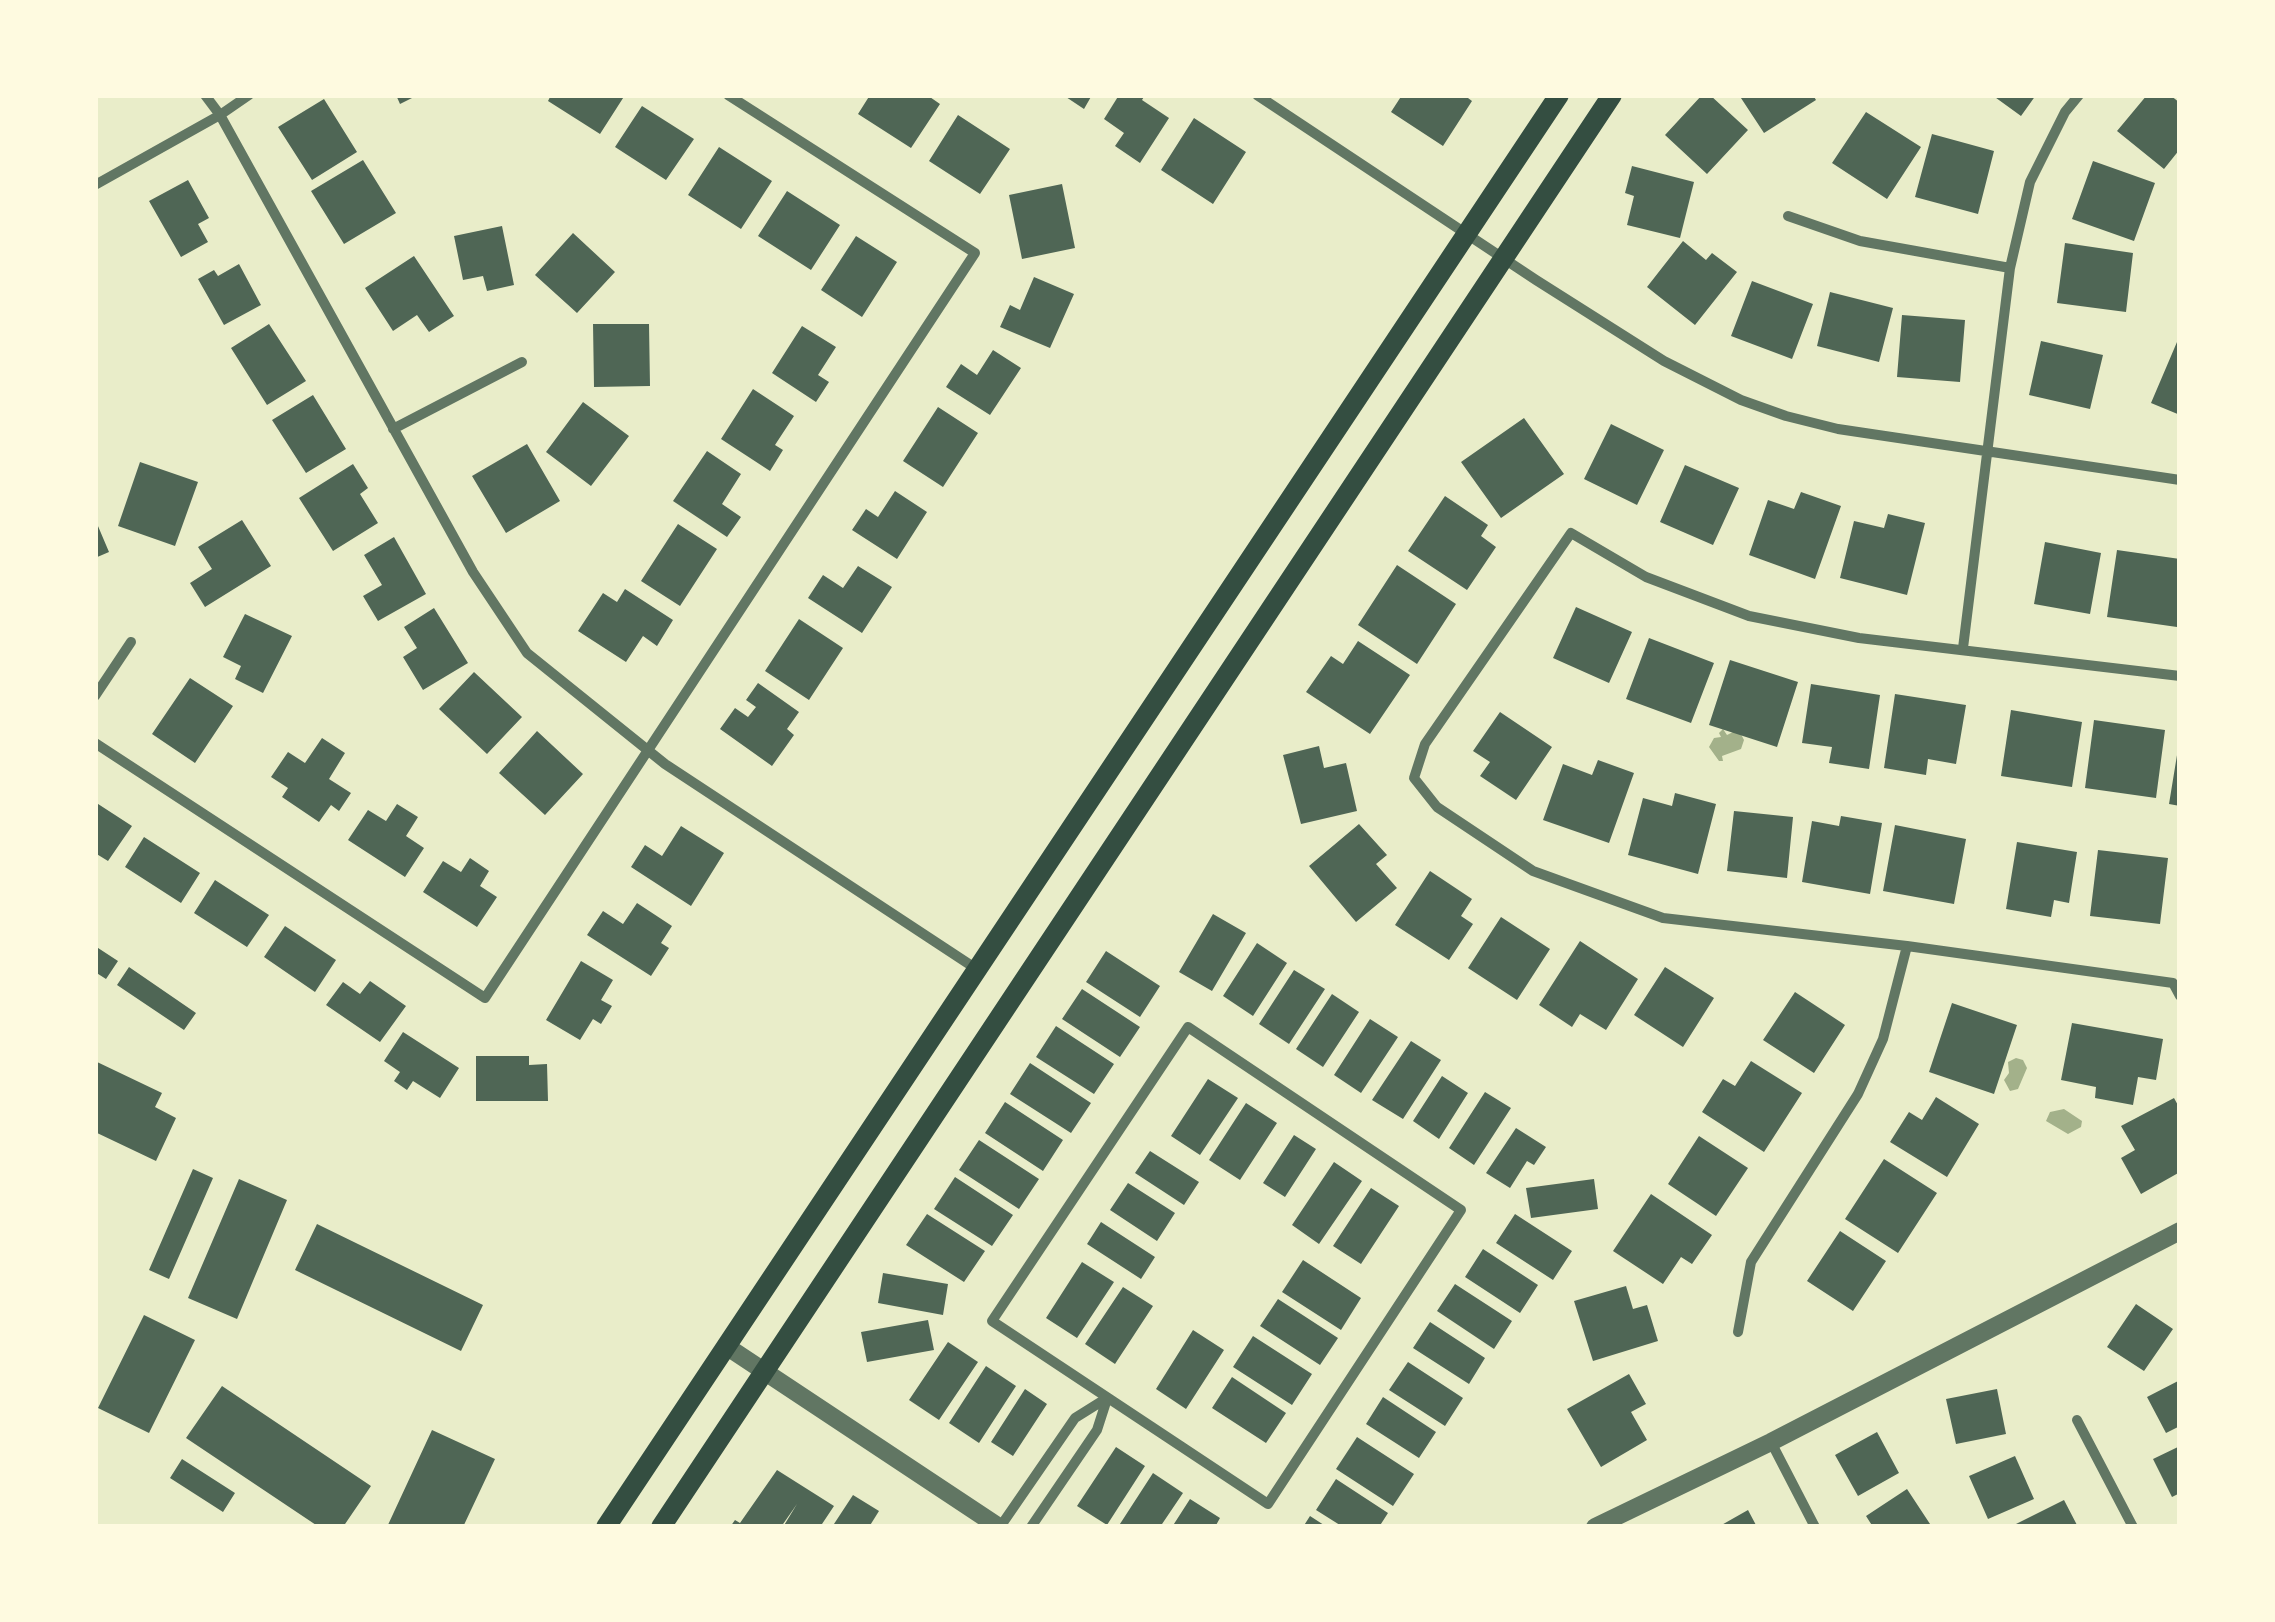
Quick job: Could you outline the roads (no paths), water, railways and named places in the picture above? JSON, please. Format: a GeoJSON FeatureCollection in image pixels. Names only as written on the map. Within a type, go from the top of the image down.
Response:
{"type":"FeatureCollection","features":[{"type":"Feature","properties":{"kind":"main road"},"geometry":{"type":"LineString","coordinates":[[606,1527],[1559,95]]}},
{"type":"Feature","properties":{"kind":"main road"},"geometry":{"type":"LineString","coordinates":[[661,1527],[1612,95]]}},
{"type":"Feature","properties":{"kind":"street"},"geometry":{"type":"LineString","coordinates":[[205,95],[220,115],[473,572],[527,653],[647,751],[978,970]]}},
{"type":"Feature","properties":{"kind":"street"},"geometry":{"type":"LineString","coordinates":[[95,185],[249,95]]}},
{"type":"Feature","properties":{"kind":"street"},"geometry":{"type":"LineString","coordinates":[[95,743],[485,998],[975,253],[728,95]]}},
{"type":"Feature","properties":{"kind":"street"},"geometry":{"type":"LineString","coordinates":[[1257,95],[1664,361],[1740,400],[1838,429],[2180,480]]}},
{"type":"Feature","properties":{"kind":"street"},"geometry":{"type":"LineString","coordinates":[[1962,648],[2010,268],[2030,182],[2065,112],[2079,95]]}},
{"type":"Feature","properties":{"kind":"street"},"geometry":{"type":"LineString","coordinates":[[1788,216],[1860,241],[2010,268]]}},
{"type":"Feature","properties":{"kind":"street"},"geometry":{"type":"LineString","coordinates":[[394,429],[522,362]]}},
{"type":"Feature","properties":{"kind":"street"},"geometry":{"type":"LineString","coordinates":[[2180,676],[1859,638],[1749,616],[1646,577],[1572,532],[1425,744],[1414,778],[1437,807],[1534,872],[1663,918],[1908,946],[2173,983],[2180,996]]}},
{"type":"Feature","properties":{"kind":"street"},"geometry":{"type":"LineString","coordinates":[[95,696],[131,642]]}},
{"type":"Feature","properties":{"kind":"street"},"geometry":{"type":"LineString","coordinates":[[1738,1332],[1751,1262],[1858,1094],[1883,1039],[1908,946]]}},
{"type":"Feature","properties":{"kind":"street"},"geometry":{"type":"LineString","coordinates":[[1188,1027],[1460,1210],[1268,1504],[1107,1398],[992,1321],[1188,1027]]}},
{"type":"Feature","properties":{"kind":"street"},"geometry":{"type":"LineString","coordinates":[[1596,1527],[1771,1442],[2180,1231]]}},
{"type":"Feature","properties":{"kind":"street"},"geometry":{"type":"LineString","coordinates":[[726,1346],[1000,1527],[1075,1418],[1107,1398]]}},
{"type":"Feature","properties":{"kind":"street"},"geometry":{"type":"LineString","coordinates":[[1031,1527],[1096,1430],[1107,1398]]}},
{"type":"Feature","properties":{"kind":"street"},"geometry":{"type":"LineString","coordinates":[[2077,1420],[2133,1527]]}},
{"type":"Feature","properties":{"kind":"street"},"geometry":{"type":"LineString","coordinates":[[1771,1442],[1815,1527]]}}]}
